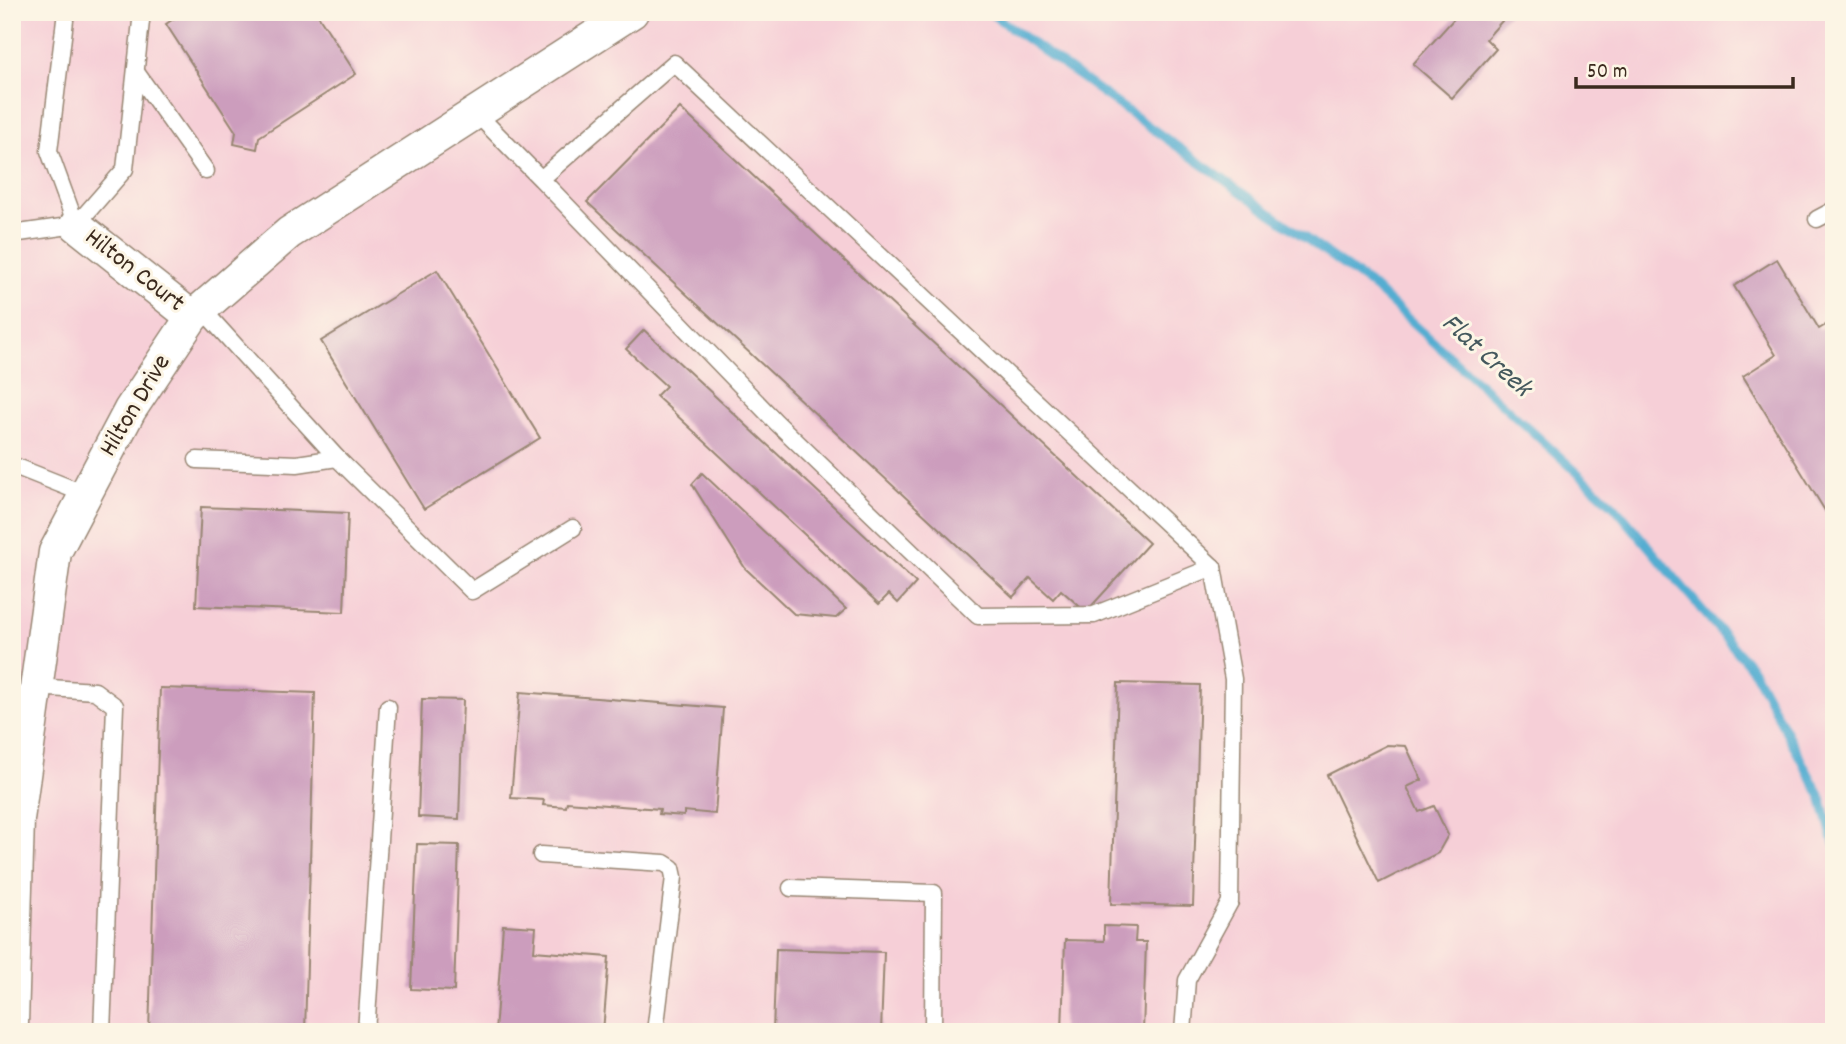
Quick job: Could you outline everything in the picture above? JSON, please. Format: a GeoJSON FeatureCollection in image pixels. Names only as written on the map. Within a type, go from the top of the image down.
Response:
{"type":"FeatureCollection","features":[{"type":"Feature","properties":{"kind":"street","name":"Hilton Drive"},"geometry":{"type":"LineString","coordinates":[[12,1023],[15,818],[55,552],[130,410],[197,313],[289,233],[632,12]]}},
{"type":"Feature","properties":{"kind":"street","name":"Hilton Court"},"geometry":{"type":"LineString","coordinates":[[76,225],[197,313]]}},
{"type":"Feature","properties":{"kind":"lane"},"geometry":{"type":"LineString","coordinates":[[66,12],[49,151],[76,225]]}},
{"type":"Feature","properties":{"kind":"lane"},"geometry":{"type":"LineString","coordinates":[[12,234],[76,225],[125,169],[142,12]]}},
{"type":"Feature","properties":{"kind":"lane"},"geometry":{"type":"LineString","coordinates":[[541,180],[674,63],[1213,567],[1233,679],[1230,902],[1187,980],[1183,1032]]}},
{"type":"Feature","properties":{"kind":"lane"},"geometry":{"type":"LineString","coordinates":[[136,72],[206,172]]}},
{"type":"Feature","properties":{"kind":"lane"},"geometry":{"type":"LineString","coordinates":[[475,112],[776,422],[978,616],[1094,615],[1213,567]]}},
{"type":"Feature","properties":{"kind":"lane"},"geometry":{"type":"LineString","coordinates":[[1817,219],[1834,210]]}},
{"type":"Feature","properties":{"kind":"lane"},"geometry":{"type":"LineString","coordinates":[[197,313],[337,458],[472,591],[573,528]]}},
{"type":"Feature","properties":{"kind":"lane"},"geometry":{"type":"LineString","coordinates":[[197,460],[297,464],[337,458]]}},
{"type":"Feature","properties":{"kind":"lane"},"geometry":{"type":"LineString","coordinates":[[12,466],[85,494]]}},
{"type":"Feature","properties":{"kind":"lane"},"geometry":{"type":"LineString","coordinates":[[35,687],[96,691],[115,706],[102,1032]]}},
{"type":"Feature","properties":{"kind":"lane"},"geometry":{"type":"LineString","coordinates":[[366,1032],[388,707]]}},
{"type":"Feature","properties":{"kind":"lane"},"geometry":{"type":"LineString","coordinates":[[541,855],[664,863],[672,868],[674,877],[655,1032]]}},
{"type":"Feature","properties":{"kind":"lane"},"geometry":{"type":"LineString","coordinates":[[791,888],[934,893],[933,1032]]}},
{"type":"Feature","properties":{"kind":"shaded area"},"geometry":{"type":"Polygon","coordinates":[[[12,12],[1834,12],[1834,1032],[12,1032],[12,12]]]}},
{"type":"Feature","properties":{"kind":"building"},"geometry":{"type":"Polygon","coordinates":[[[184,12],[316,12],[356,74],[259,137],[257,149],[234,144],[236,132],[166,24],[184,12]]]}},
{"type":"Feature","properties":{"kind":"building"},"geometry":{"type":"Polygon","coordinates":[[[1460,12],[1510,12],[1486,39],[1496,49],[1452,98],[1413,64],[1460,12]]]}},
{"type":"Feature","properties":{"kind":"building"},"geometry":{"type":"Polygon","coordinates":[[[680,108],[1149,543],[1086,612],[1061,590],[1053,599],[1030,578],[1013,597],[587,202],[680,108]]]}},
{"type":"Feature","properties":{"kind":"building"},"geometry":{"type":"Polygon","coordinates":[[[1777,259],[1819,329],[1834,320],[1834,510],[1827,514],[1743,376],[1776,355],[1734,286],[1777,259]]]}},
{"type":"Feature","properties":{"kind":"building"},"geometry":{"type":"Polygon","coordinates":[[[437,270],[540,438],[424,509],[321,341],[437,270]]]}},
{"type":"Feature","properties":{"kind":"building"},"geometry":{"type":"Polygon","coordinates":[[[644,330],[916,583],[898,603],[889,594],[879,604],[656,396],[666,386],[626,349],[644,330]]]}},
{"type":"Feature","properties":{"kind":"building"},"geometry":{"type":"Polygon","coordinates":[[[702,473],[846,609],[836,618],[794,614],[745,568],[692,484],[702,473]]]}},
{"type":"Feature","properties":{"kind":"building"},"geometry":{"type":"Polygon","coordinates":[[[201,507],[348,513],[344,612],[196,606],[201,507]]]}},
{"type":"Feature","properties":{"kind":"building"},"geometry":{"type":"Polygon","coordinates":[[[1118,683],[1200,685],[1193,906],[1111,904],[1118,683]]]}},
{"type":"Feature","properties":{"kind":"building"},"geometry":{"type":"Polygon","coordinates":[[[160,688],[315,693],[305,1032],[149,1032],[160,688]]]}},
{"type":"Feature","properties":{"kind":"building"},"geometry":{"type":"Polygon","coordinates":[[[520,692],[723,708],[715,814],[684,811],[684,816],[659,814],[660,809],[567,802],[566,807],[543,805],[544,800],[511,798],[520,692]]]}},
{"type":"Feature","properties":{"kind":"building"},"geometry":{"type":"Polygon","coordinates":[[[422,699],[463,700],[459,819],[418,817],[422,699]]]}},
{"type":"Feature","properties":{"kind":"building"},"geometry":{"type":"Polygon","coordinates":[[[1387,745],[1406,746],[1422,780],[1407,787],[1419,812],[1434,806],[1448,835],[1438,853],[1379,883],[1327,775],[1387,745]]]}},
{"type":"Feature","properties":{"kind":"building"},"geometry":{"type":"Polygon","coordinates":[[[417,844],[459,845],[454,991],[411,989],[417,844]]]}},
{"type":"Feature","properties":{"kind":"building"},"geometry":{"type":"Polygon","coordinates":[[[503,925],[536,927],[534,951],[609,957],[603,1032],[495,1032],[503,925]]]}},
{"type":"Feature","properties":{"kind":"building"},"geometry":{"type":"Polygon","coordinates":[[[1104,926],[1136,927],[1135,942],[1146,942],[1143,1032],[1062,1032],[1065,940],[1104,941],[1104,926]]]}},
{"type":"Feature","properties":{"kind":"building"},"geometry":{"type":"Polygon","coordinates":[[[776,949],[884,952],[881,1032],[773,1032],[776,949]]]}},
{"type":"Feature","properties":{"kind":"waterway","name":"Flat Creek"},"geometry":{"type":"LineString","coordinates":[[989,12],[1371,285],[1614,506],[1753,670],[1821,797],[1834,843]]}}]}
